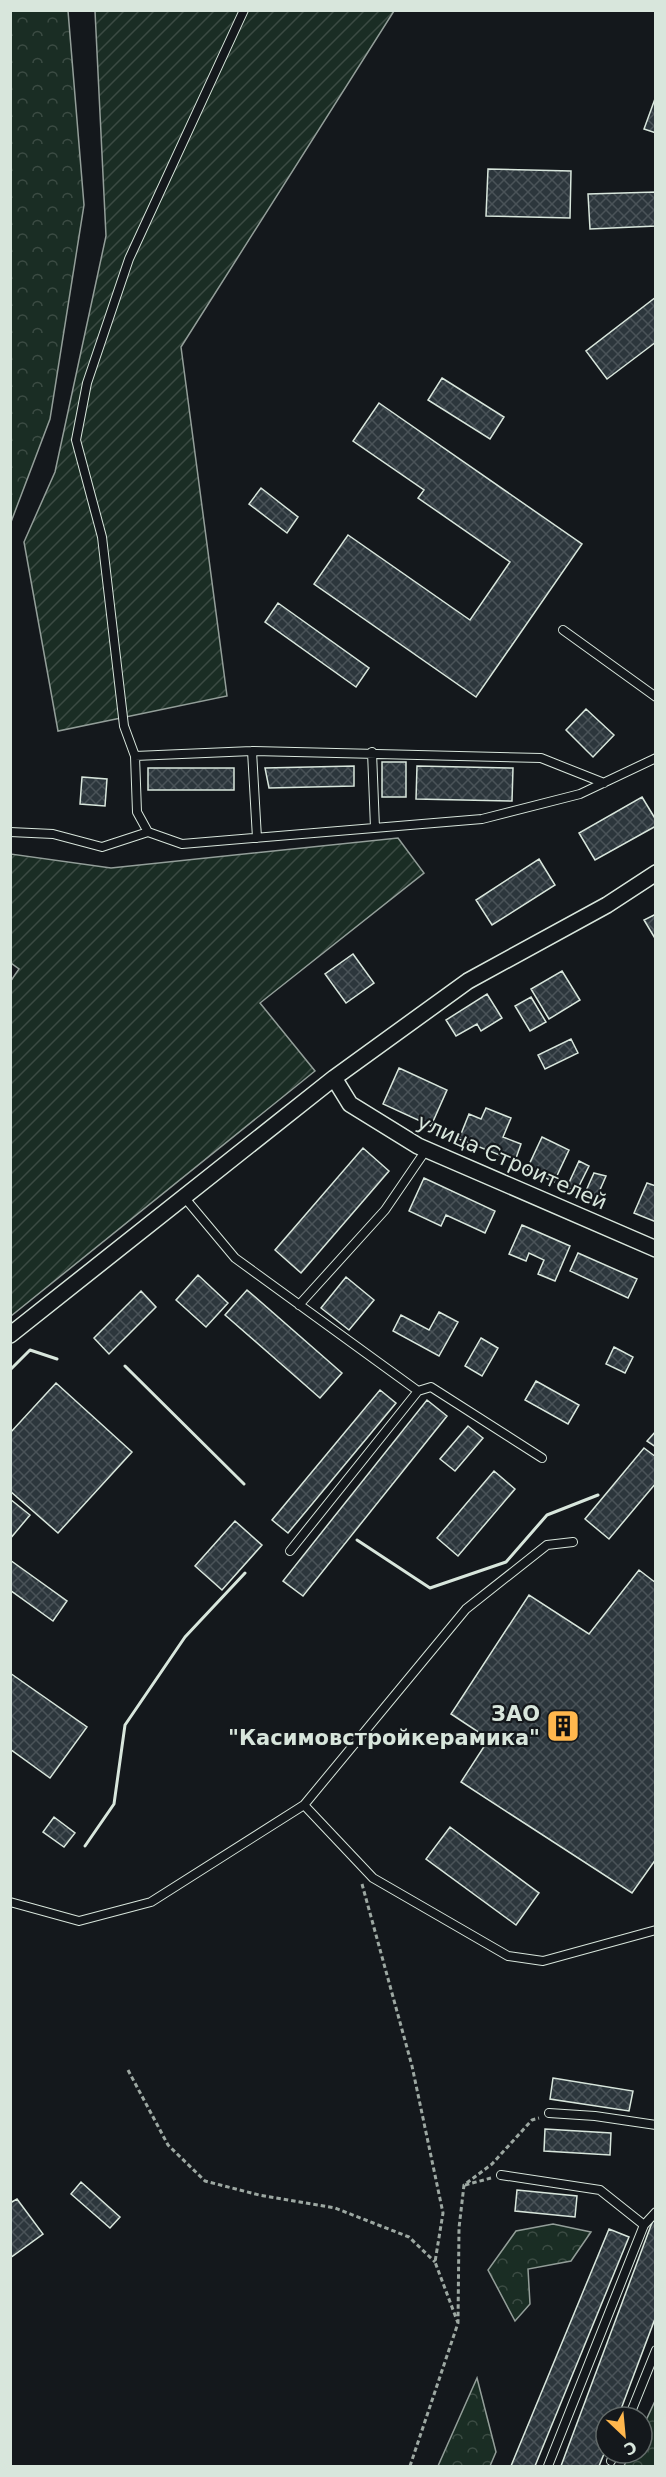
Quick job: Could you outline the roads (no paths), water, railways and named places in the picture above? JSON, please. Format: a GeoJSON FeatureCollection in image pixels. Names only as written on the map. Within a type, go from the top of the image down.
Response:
{"type":"FeatureCollection","features":[{"type":"Feature","properties":{"kind":"street"},"geometry":{"type":"LineString","coordinates":[[10,1335],[334,1078],[468,981],[607,905],[656,873]]}},
{"type":"Feature","properties":{"kind":"street","name":"улица Строителей"},"geometry":{"type":"LineString","coordinates":[[334,1078],[350,1104],[426,1150],[656,1249]]}},
{"type":"Feature","properties":{"kind":"lane"},"geometry":{"type":"LineString","coordinates":[[148,832],[137,812],[135,756],[124,726],[102,537],[76,440],[87,383],[129,259],[244,10]]}},
{"type":"Feature","properties":{"kind":"lane"},"geometry":{"type":"LineString","coordinates":[[563,630],[656,697]]}},
{"type":"Feature","properties":{"kind":"lane"},"geometry":{"type":"LineString","coordinates":[[135,756],[252,751],[372,752],[541,758],[604,783]]}},
{"type":"Feature","properties":{"kind":"lane"},"geometry":{"type":"LineString","coordinates":[[252,751],[257,838]]}},
{"type":"Feature","properties":{"kind":"lane"},"geometry":{"type":"LineString","coordinates":[[372,752],[375,828]]}},
{"type":"Feature","properties":{"kind":"lane"},"geometry":{"type":"LineString","coordinates":[[10,832],[53,834],[102,847],[148,832],[182,844],[482,819],[580,794],[656,758]]}},
{"type":"Feature","properties":{"kind":"lane"},"geometry":{"type":"LineString","coordinates":[[299,1305],[385,1210],[426,1150]]}},
{"type":"Feature","properties":{"kind":"lane"},"geometry":{"type":"LineString","coordinates":[[184,1197],[235,1258],[418,1390]]}},
{"type":"Feature","properties":{"kind":"lane"},"geometry":{"type":"LineString","coordinates":[[290,1551],[418,1390],[431,1386],[542,1458]]}},
{"type":"Feature","properties":{"kind":"lane"},"geometry":{"type":"LineString","coordinates":[[10,1902],[79,1921],[151,1902],[304,1805],[466,1609],[547,1545],[573,1542]]}},
{"type":"Feature","properties":{"kind":"lane"},"geometry":{"type":"LineString","coordinates":[[304,1805],[373,1878],[508,1956],[543,1961],[656,1930]]}},
{"type":"Feature","properties":{"kind":"lane"},"geometry":{"type":"LineString","coordinates":[[549,2113],[595,2116],[656,2125]]}},
{"type":"Feature","properties":{"kind":"lane"},"geometry":{"type":"LineString","coordinates":[[501,2175],[600,2190],[644,2225]]}},
{"type":"Feature","properties":{"kind":"lane"},"geometry":{"type":"LineString","coordinates":[[548,2466],[644,2225],[656,2212]]}},
{"type":"Feature","properties":{"kind":"lane"},"geometry":{"type":"LineString","coordinates":[[634,2405],[656,2350]]}},
{"type":"Feature","properties":{"kind":"place","name":"ЗАО \"Касимовстройкерамика\""},"geometry":{"type":"Point","coordinates":[563,1726]}}]}
